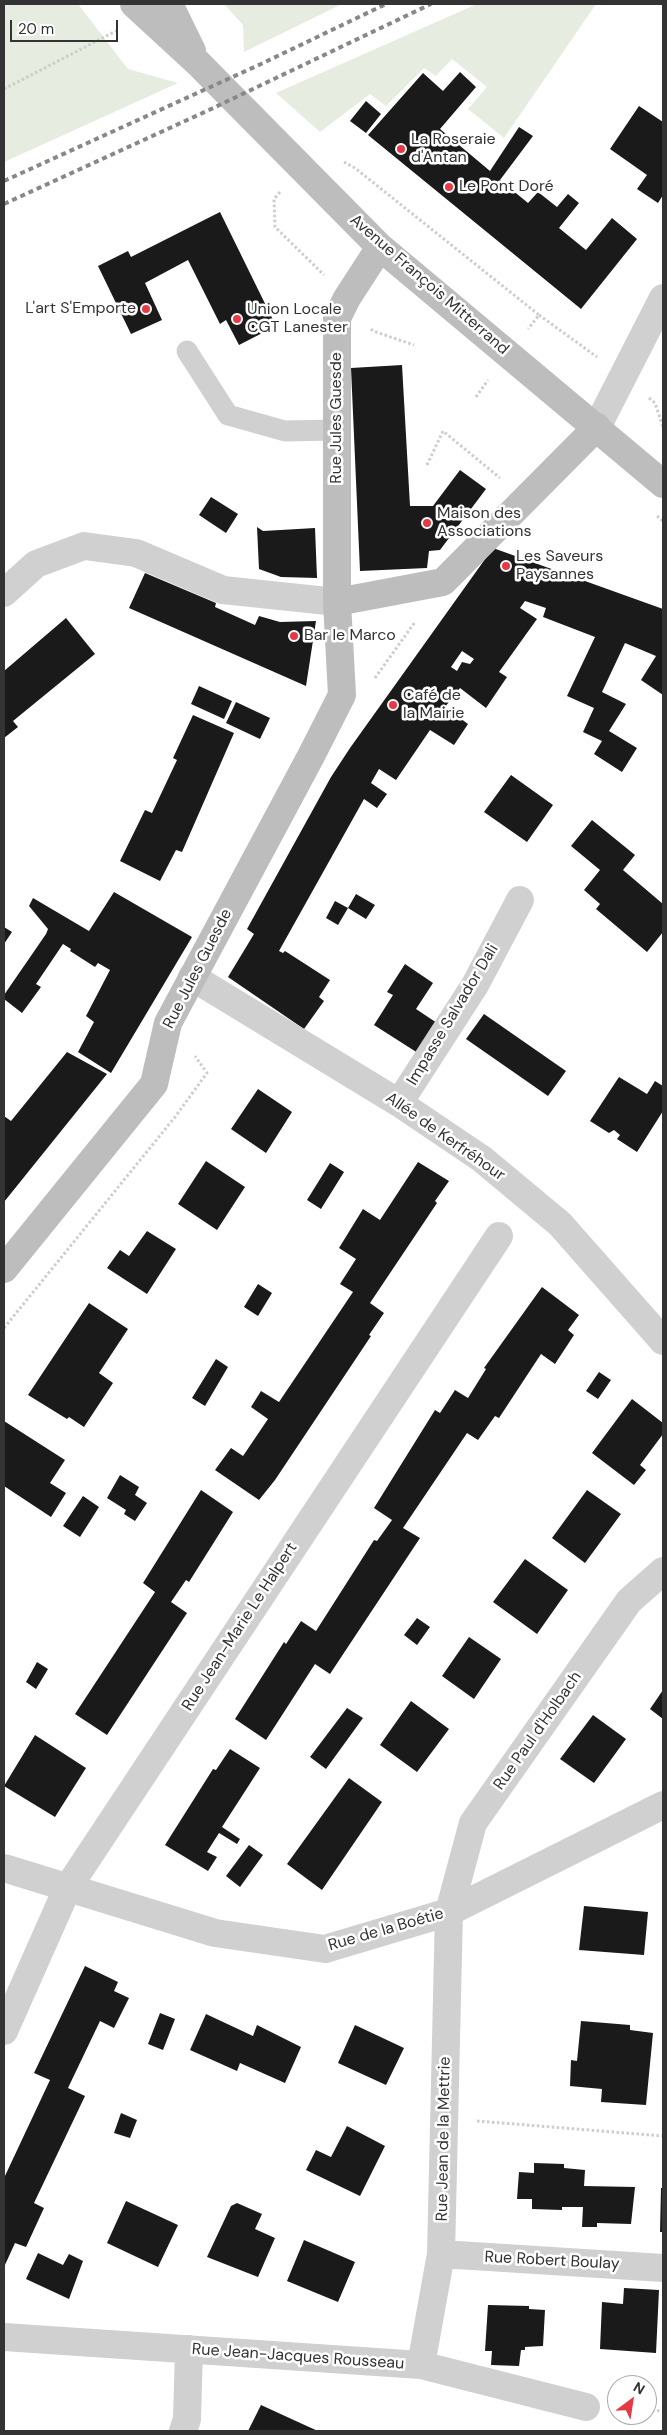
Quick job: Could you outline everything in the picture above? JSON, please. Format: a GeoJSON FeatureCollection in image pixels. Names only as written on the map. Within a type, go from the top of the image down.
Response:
{"type":"FeatureCollection","features":[{"type":"Feature","properties":{"kind":"street"},"geometry":{"type":"LineString","coordinates":[[169,4],[198,63]]}},
{"type":"Feature","properties":{"kind":"street"},"geometry":{"type":"LineString","coordinates":[[142,8],[198,63]]}},
{"type":"Feature","properties":{"kind":"street","name":"Avenue François Mitterrand"},"geometry":{"type":"LineString","coordinates":[[198,63],[380,247],[663,484]]}},
{"type":"Feature","properties":{"kind":"street","name":"Rue Jules Guesde"},"geometry":{"type":"LineString","coordinates":[[4,1268],[154,1084],[168,1023],[342,695],[337,602],[337,318],[347,298],[380,247]]}},
{"type":"Feature","properties":{"kind":"street"},"geometry":{"type":"LineString","coordinates":[[4,593],[36,564],[84,546],[136,553],[223,590],[337,602],[443,582],[597,427],[663,298]]}},
{"type":"Feature","properties":{"kind":"street","name":"Impasse Salvador Dali"},"geometry":{"type":"LineString","coordinates":[[399,1103],[475,985],[520,900]]}},
{"type":"Feature","properties":{"kind":"street","name":"Allée de Kerfréhour"},"geometry":{"type":"LineString","coordinates":[[192,977],[399,1103],[482,1159],[560,1224],[663,1341]]}},
{"type":"Feature","properties":{"kind":"street","name":"Rue Jean-Marie Le Halpert"},"geometry":{"type":"LineString","coordinates":[[4,2031],[67,1889],[499,1236]]}},
{"type":"Feature","properties":{"kind":"street","name":"Rue Paul d'Holbach"},"geometry":{"type":"LineString","coordinates":[[449,1912],[473,1822],[630,1601],[663,1572]]}},
{"type":"Feature","properties":{"kind":"street","name":"Rue de la Boétie"},"geometry":{"type":"LineString","coordinates":[[4,1868],[67,1889],[215,1933],[325,1949],[449,1912],[663,1805]]}},
{"type":"Feature","properties":{"kind":"street","name":"Rue Jean de la Mettrie"},"geometry":{"type":"LineString","coordinates":[[421,2365],[441,2254],[449,1912]]}},
{"type":"Feature","properties":{"kind":"street","name":"Rue Robert Boulay"},"geometry":{"type":"LineString","coordinates":[[441,2254],[663,2268]]}},
{"type":"Feature","properties":{"kind":"street","name":"Rue Jean-Jacques Rousseau"},"geometry":{"type":"LineString","coordinates":[[4,2337],[421,2365],[586,2407]]}},
{"type":"Feature","properties":{"kind":"street"},"geometry":{"type":"LineString","coordinates":[[183,2431],[187,2420],[189,2350]]}},
{"type":"Feature","properties":{"kind":"lane"},"geometry":{"type":"LineString","coordinates":[[187,351],[228,415],[285,431],[337,430]]}},
{"type":"Feature","properties":{"kind":"path"},"geometry":{"type":"LineString","coordinates":[[4,89],[142,8]]}},
{"type":"Feature","properties":{"kind":"path"},"geometry":{"type":"LineString","coordinates":[[347,298],[373,331],[414,345]]}},
{"type":"Feature","properties":{"kind":"path"},"geometry":{"type":"LineString","coordinates":[[655,403],[663,427]]}},
{"type":"Feature","properties":{"kind":"path"},"geometry":{"type":"LineString","coordinates":[[427,465],[443,431],[525,499]]}},
{"type":"Feature","properties":{"kind":"path"},"geometry":{"type":"LineString","coordinates":[[342,695],[373,680],[443,582]]}},
{"type":"Feature","properties":{"kind":"path"},"geometry":{"type":"LineString","coordinates":[[444,2119],[663,2136]]}},
{"type":"Feature","properties":{"kind":"shaded area"},"geometry":{"type":"Polygon","coordinates":[[[4,4],[78,4],[128,69],[178,83],[4,162],[4,4]]]}},
{"type":"Feature","properties":{"kind":"shaded area"},"geometry":{"type":"Polygon","coordinates":[[[224,4],[342,4],[244,52],[243,25],[224,4]]]}},
{"type":"Feature","properties":{"kind":"shaded area"},"geometry":{"type":"Polygon","coordinates":[[[477,4],[596,4],[504,138],[468,109],[487,87],[452,59],[436,76],[424,68],[386,106],[370,94],[320,132],[276,93],[477,4]]]}},
{"type":"Feature","properties":{"kind":"building"},"geometry":{"type":"Polygon","coordinates":[[[460,72],[476,87],[440,129],[490,171],[519,127],[533,136],[500,180],[528,203],[538,192],[557,207],[568,194],[579,203],[559,228],[586,250],[612,218],[637,239],[581,309],[368,135],[423,73],[443,91],[460,72]]]}},
{"type":"Feature","properties":{"kind":"building"},"geometry":{"type":"Polygon","coordinates":[[[366,101],[381,114],[366,133],[350,121],[366,101]]]}},
{"type":"Feature","properties":{"kind":"building"},"geometry":{"type":"Polygon","coordinates":[[[639,106],[663,122],[663,195],[658,203],[637,189],[647,175],[610,149],[639,106]]]}},
{"type":"Feature","properties":{"kind":"building"},"geometry":{"type":"Polygon","coordinates":[[[220,212],[276,326],[239,345],[226,320],[220,324],[188,260],[145,283],[162,320],[131,334],[98,266],[128,251],[131,257],[220,212]]]}},
{"type":"Feature","properties":{"kind":"building"},"geometry":{"type":"Polygon","coordinates":[[[402,365],[410,506],[433,506],[460,470],[486,489],[440,550],[429,551],[427,568],[360,571],[351,368],[402,365]]]}},
{"type":"Feature","properties":{"kind":"building"},"geometry":{"type":"Polygon","coordinates":[[[211,497],[238,514],[226,533],[199,515],[211,497]]]}},
{"type":"Feature","properties":{"kind":"building"},"geometry":{"type":"Polygon","coordinates":[[[257,527],[263,531],[315,528],[317,578],[281,577],[259,569],[257,527]]]}},
{"type":"Feature","properties":{"kind":"building"},"geometry":{"type":"Polygon","coordinates":[[[493,548],[663,609],[663,695],[641,680],[656,656],[625,643],[602,692],[626,704],[609,731],[637,748],[622,772],[594,754],[602,741],[583,732],[594,708],[567,696],[595,637],[543,617],[546,608],[525,601],[520,608],[537,619],[499,672],[507,677],[486,708],[460,688],[445,707],[468,724],[454,745],[430,730],[396,780],[379,769],[371,783],[387,794],[377,808],[364,799],[279,951],[283,953],[285,951],[330,980],[319,997],[324,1001],[304,1029],[228,977],[254,934],[247,929],[331,777],[493,548]],[[462,651],[451,667],[457,671],[462,662],[470,664],[474,659],[462,651]]]}},
{"type":"Feature","properties":{"kind":"building"},"geometry":{"type":"Polygon","coordinates":[[[145,573],[216,603],[215,607],[255,625],[259,616],[280,622],[316,621],[306,686],[129,608],[145,573]]]}},
{"type":"Feature","properties":{"kind":"building"},"geometry":{"type":"Polygon","coordinates":[[[66,618],[95,654],[13,721],[18,727],[4,738],[4,671],[66,618]]]}},
{"type":"Feature","properties":{"kind":"building"},"geometry":{"type":"Polygon","coordinates":[[[199,686],[232,701],[224,719],[191,704],[199,686]]]}},
{"type":"Feature","properties":{"kind":"building"},"geometry":{"type":"Polygon","coordinates":[[[236,702],[270,718],[260,739],[226,723],[236,702]]]}},
{"type":"Feature","properties":{"kind":"building"},"geometry":{"type":"Polygon","coordinates":[[[193,715],[234,733],[182,852],[176,850],[160,881],[120,861],[145,810],[152,813],[177,760],[173,758],[193,715]]]}},
{"type":"Feature","properties":{"kind":"building"},"geometry":{"type":"Polygon","coordinates":[[[511,775],[553,805],[527,842],[484,812],[511,775]]]}},
{"type":"Feature","properties":{"kind":"building"},"geometry":{"type":"Polygon","coordinates":[[[592,820],[635,855],[623,870],[663,904],[663,932],[647,952],[596,909],[600,904],[584,890],[600,870],[571,846],[592,820]]]}},
{"type":"Feature","properties":{"kind":"building"},"geometry":{"type":"Polygon","coordinates":[[[114,892],[192,937],[111,1073],[78,1052],[94,1022],[86,1016],[110,970],[98,963],[95,967],[70,951],[71,949],[63,944],[36,984],[41,987],[22,1013],[4,999],[4,995],[48,929],[29,906],[33,898],[89,931],[114,892]]]}},
{"type":"Feature","properties":{"kind":"building"},"geometry":{"type":"Polygon","coordinates":[[[356,894],[375,905],[366,919],[348,908],[356,894]]]}},
{"type":"Feature","properties":{"kind":"building"},"geometry":{"type":"Polygon","coordinates":[[[335,901],[348,908],[338,925],[326,918],[335,901]]]}},
{"type":"Feature","properties":{"kind":"building"},"geometry":{"type":"Polygon","coordinates":[[[4,927],[12,932],[4,944],[4,927]]]}},
{"type":"Feature","properties":{"kind":"building"},"geometry":{"type":"Polygon","coordinates":[[[405,964],[433,983],[416,1009],[440,1025],[421,1055],[374,1025],[393,995],[387,992],[405,964]]]}},
{"type":"Feature","properties":{"kind":"building"},"geometry":{"type":"Polygon","coordinates":[[[484,1014],[566,1071],[548,1096],[466,1039],[484,1014]]]}},
{"type":"Feature","properties":{"kind":"building"},"geometry":{"type":"Polygon","coordinates":[[[67,1052],[107,1074],[4,1202],[4,1116],[11,1121],[67,1052]]]}},
{"type":"Feature","properties":{"kind":"building"},"geometry":{"type":"Polygon","coordinates":[[[619,1077],[647,1094],[655,1081],[663,1086],[663,1111],[637,1152],[617,1139],[620,1135],[614,1130],[609,1133],[590,1121],[619,1077]]]}},
{"type":"Feature","properties":{"kind":"building"},"geometry":{"type":"Polygon","coordinates":[[[258,1089],[292,1112],[266,1153],[231,1129],[258,1089]]]}},
{"type":"Feature","properties":{"kind":"building"},"geometry":{"type":"Polygon","coordinates":[[[206,1161],[245,1187],[217,1230],[178,1204],[206,1161]]]}},
{"type":"Feature","properties":{"kind":"building"},"geometry":{"type":"Polygon","coordinates":[[[418,1162],[449,1181],[435,1201],[437,1203],[370,1303],[384,1313],[369,1335],[371,1336],[275,1480],[259,1500],[215,1470],[231,1448],[243,1456],[268,1419],[251,1407],[261,1391],[279,1402],[353,1292],[340,1284],[356,1259],[339,1248],[363,1209],[380,1220],[418,1162]]]}},
{"type":"Feature","properties":{"kind":"building"},"geometry":{"type":"Polygon","coordinates":[[[330,1163],[344,1172],[321,1209],[307,1200],[330,1163]]]}},
{"type":"Feature","properties":{"kind":"building"},"geometry":{"type":"Polygon","coordinates":[[[147,1231],[176,1249],[147,1294],[107,1268],[120,1250],[129,1256],[147,1231]]]}},
{"type":"Feature","properties":{"kind":"building"},"geometry":{"type":"Polygon","coordinates":[[[258,1284],[272,1293],[258,1316],[244,1307],[258,1284]]]}},
{"type":"Feature","properties":{"kind":"building"},"geometry":{"type":"Polygon","coordinates":[[[542,1287],[579,1315],[568,1330],[574,1335],[555,1364],[541,1354],[499,1418],[495,1416],[478,1440],[467,1433],[403,1528],[420,1538],[330,1674],[315,1664],[266,1740],[235,1719],[284,1642],[286,1644],[301,1621],[316,1631],[374,1540],[377,1541],[392,1520],[374,1508],[435,1410],[440,1413],[455,1390],[468,1398],[486,1369],[484,1368],[542,1287]]]}},
{"type":"Feature","properties":{"kind":"building"},"geometry":{"type":"Polygon","coordinates":[[[89,1303],[128,1329],[99,1373],[113,1383],[84,1427],[28,1395],[89,1303]]]}},
{"type":"Feature","properties":{"kind":"building"},"geometry":{"type":"Polygon","coordinates":[[[216,1359],[228,1367],[205,1406],[192,1398],[216,1359]]]}},
{"type":"Feature","properties":{"kind":"building"},"geometry":{"type":"Polygon","coordinates":[[[599,1372],[611,1380],[598,1399],[586,1391],[599,1372]]]}},
{"type":"Feature","properties":{"kind":"building"},"geometry":{"type":"Polygon","coordinates":[[[632,1399],[663,1423],[663,1434],[640,1465],[646,1470],[634,1485],[592,1453],[632,1399]]]}},
{"type":"Feature","properties":{"kind":"building"},"geometry":{"type":"Polygon","coordinates":[[[4,1421],[65,1460],[50,1483],[66,1493],[51,1517],[4,1486],[4,1421]]]}},
{"type":"Feature","properties":{"kind":"building"},"geometry":{"type":"Polygon","coordinates":[[[120,1475],[139,1487],[135,1495],[147,1503],[135,1521],[124,1514],[126,1510],[107,1498],[120,1475]]]}},
{"type":"Feature","properties":{"kind":"building"},"geometry":{"type":"Polygon","coordinates":[[[201,1490],[233,1512],[189,1582],[186,1580],[171,1602],[187,1613],[107,1735],[75,1714],[155,1592],[143,1583],[201,1490]]]}},
{"type":"Feature","properties":{"kind":"building"},"geometry":{"type":"Polygon","coordinates":[[[587,1490],[621,1514],[585,1563],[552,1538],[587,1490]]]}},
{"type":"Feature","properties":{"kind":"building"},"geometry":{"type":"Polygon","coordinates":[[[83,1496],[99,1507],[80,1537],[63,1526],[83,1496]]]}},
{"type":"Feature","properties":{"kind":"building"},"geometry":{"type":"Polygon","coordinates":[[[525,1559],[568,1590],[537,1634],[493,1602],[525,1559]]]}},
{"type":"Feature","properties":{"kind":"building"},"geometry":{"type":"Polygon","coordinates":[[[417,1618],[430,1627],[417,1645],[404,1635],[417,1618]]]}},
{"type":"Feature","properties":{"kind":"building"},"geometry":{"type":"Polygon","coordinates":[[[469,1637],[501,1659],[474,1699],[442,1676],[469,1637]]]}},
{"type":"Feature","properties":{"kind":"building"},"geometry":{"type":"Polygon","coordinates":[[[37,1662],[48,1669],[36,1689],[26,1682],[37,1662]]]}},
{"type":"Feature","properties":{"kind":"building"},"geometry":{"type":"Polygon","coordinates":[[[663,1690],[663,1719],[650,1709],[663,1690]]]}},
{"type":"Feature","properties":{"kind":"building"},"geometry":{"type":"Polygon","coordinates":[[[411,1701],[449,1729],[417,1772],[380,1745],[411,1701]]]}},
{"type":"Feature","properties":{"kind":"building"},"geometry":{"type":"Polygon","coordinates":[[[347,1708],[363,1718],[326,1769],[310,1757],[347,1708]]]}},
{"type":"Feature","properties":{"kind":"building"},"geometry":{"type":"Polygon","coordinates":[[[593,1715],[626,1739],[594,1783],[560,1759],[593,1715]]]}},
{"type":"Feature","properties":{"kind":"building"},"geometry":{"type":"Polygon","coordinates":[[[35,1735],[86,1768],[55,1817],[4,1786],[35,1735]]]}},
{"type":"Feature","properties":{"kind":"building"},"geometry":{"type":"Polygon","coordinates":[[[230,1749],[260,1768],[222,1827],[240,1839],[237,1844],[219,1833],[207,1852],[217,1857],[208,1871],[165,1845],[213,1769],[216,1770],[230,1749]]]}},
{"type":"Feature","properties":{"kind":"building"},"geometry":{"type":"Polygon","coordinates":[[[349,1778],[382,1802],[322,1890],[287,1864],[349,1778]]]}},
{"type":"Feature","properties":{"kind":"building"},"geometry":{"type":"Polygon","coordinates":[[[249,1845],[263,1855],[240,1887],[226,1876],[249,1845]]]}},
{"type":"Feature","properties":{"kind":"building"},"geometry":{"type":"Polygon","coordinates":[[[584,1906],[648,1912],[644,1955],[579,1950],[584,1906]]]}},
{"type":"Feature","properties":{"kind":"building"},"geometry":{"type":"Polygon","coordinates":[[[85,1966],[118,1982],[114,1991],[129,1998],[114,2028],[100,2021],[68,2088],[85,2096],[34,2203],[44,2208],[26,2247],[15,2243],[4,2267],[4,2178],[50,2080],[34,2073],[85,1966]]]}},
{"type":"Feature","properties":{"kind":"building"},"geometry":{"type":"Polygon","coordinates":[[[160,2013],[175,2019],[163,2050],[148,2044],[160,2013]]]}},
{"type":"Feature","properties":{"kind":"building"},"geometry":{"type":"Polygon","coordinates":[[[206,2014],[253,2036],[257,2025],[301,2047],[285,2083],[240,2063],[237,2071],[190,2050],[206,2014]]]}},
{"type":"Feature","properties":{"kind":"building"},"geometry":{"type":"Polygon","coordinates":[[[581,2021],[630,2025],[630,2030],[653,2033],[646,2105],[601,2102],[602,2089],[570,2086],[571,2060],[577,2061],[581,2021]]]}},
{"type":"Feature","properties":{"kind":"building"},"geometry":{"type":"Polygon","coordinates":[[[355,2025],[404,2048],[386,2085],[338,2063],[355,2025]]]}},
{"type":"Feature","properties":{"kind":"building"},"geometry":{"type":"Polygon","coordinates":[[[121,2113],[137,2120],[130,2138],[114,2133],[121,2113]]]}},
{"type":"Feature","properties":{"kind":"building"},"geometry":{"type":"Polygon","coordinates":[[[347,2126],[385,2146],[360,2196],[306,2170],[316,2150],[331,2157],[347,2126]]]}},
{"type":"Feature","properties":{"kind":"building"},"geometry":{"type":"Polygon","coordinates":[[[534,2163],[564,2164],[564,2168],[585,2170],[584,2186],[635,2187],[631,2224],[597,2223],[597,2227],[582,2227],[583,2207],[562,2207],[562,2210],[532,2209],[532,2199],[517,2199],[519,2172],[534,2173],[534,2163]]]}},
{"type":"Feature","properties":{"kind":"building"},"geometry":{"type":"Polygon","coordinates":[[[661,2188],[663,2188],[663,2232],[660,2232],[661,2188]]]}},
{"type":"Feature","properties":{"kind":"building"},"geometry":{"type":"Polygon","coordinates":[[[126,2201],[178,2225],[158,2267],[107,2243],[126,2201]]]}},
{"type":"Feature","properties":{"kind":"building"},"geometry":{"type":"Polygon","coordinates":[[[237,2203],[262,2214],[255,2229],[275,2238],[258,2277],[207,2257],[231,2206],[237,2203]]]}},
{"type":"Feature","properties":{"kind":"building"},"geometry":{"type":"Polygon","coordinates":[[[304,2240],[355,2262],[338,2302],[287,2281],[304,2240]]]}},
{"type":"Feature","properties":{"kind":"building"},"geometry":{"type":"Polygon","coordinates":[[[38,2253],[63,2265],[69,2254],[83,2261],[69,2299],[26,2279],[38,2253]]]}},
{"type":"Feature","properties":{"kind":"building"},"geometry":{"type":"Polygon","coordinates":[[[624,2288],[659,2290],[656,2353],[600,2349],[602,2302],[623,2304],[624,2288]]]}},
{"type":"Feature","properties":{"kind":"building"},"geometry":{"type":"Polygon","coordinates":[[[488,2305],[529,2306],[529,2309],[545,2310],[543,2346],[525,2347],[525,2350],[521,2350],[519,2366],[491,2365],[492,2351],[485,2351],[488,2305]]]}},
{"type":"Feature","properties":{"kind":"building"},"geometry":{"type":"Polygon","coordinates":[[[261,2405],[309,2427],[318,2431],[248,2431],[261,2405]]]}},
{"type":"Feature","properties":{"kind":"railway"},"geometry":{"type":"LineString","coordinates":[[4,181],[261,64],[386,4]]}},
{"type":"Feature","properties":{"kind":"railway"},"geometry":{"type":"LineString","coordinates":[[4,204],[209,110],[431,4]]}},
{"type":"Feature","properties":{"kind":"place","name":"La Roseraie d'Antan"},"geometry":{"type":"Point","coordinates":[401,149]}},
{"type":"Feature","properties":{"kind":"place","name":"Le Pont Doré"},"geometry":{"type":"Point","coordinates":[449,187]}},
{"type":"Feature","properties":{"kind":"place","name":"L'art S'Emporte"},"geometry":{"type":"Point","coordinates":[146,309]}},
{"type":"Feature","properties":{"kind":"place","name":"Union Locale CGT Lanester"},"geometry":{"type":"Point","coordinates":[237,319]}},
{"type":"Feature","properties":{"kind":"place","name":"Maison des Associations"},"geometry":{"type":"Point","coordinates":[427,523]}},
{"type":"Feature","properties":{"kind":"place","name":"Les Saveurs Paysannes"},"geometry":{"type":"Point","coordinates":[506,566]}},
{"type":"Feature","properties":{"kind":"place","name":"Bar le Marco"},"geometry":{"type":"Point","coordinates":[294,636]}},
{"type":"Feature","properties":{"kind":"place","name":"Café de la Mairie"},"geometry":{"type":"Point","coordinates":[393,705]}}]}
